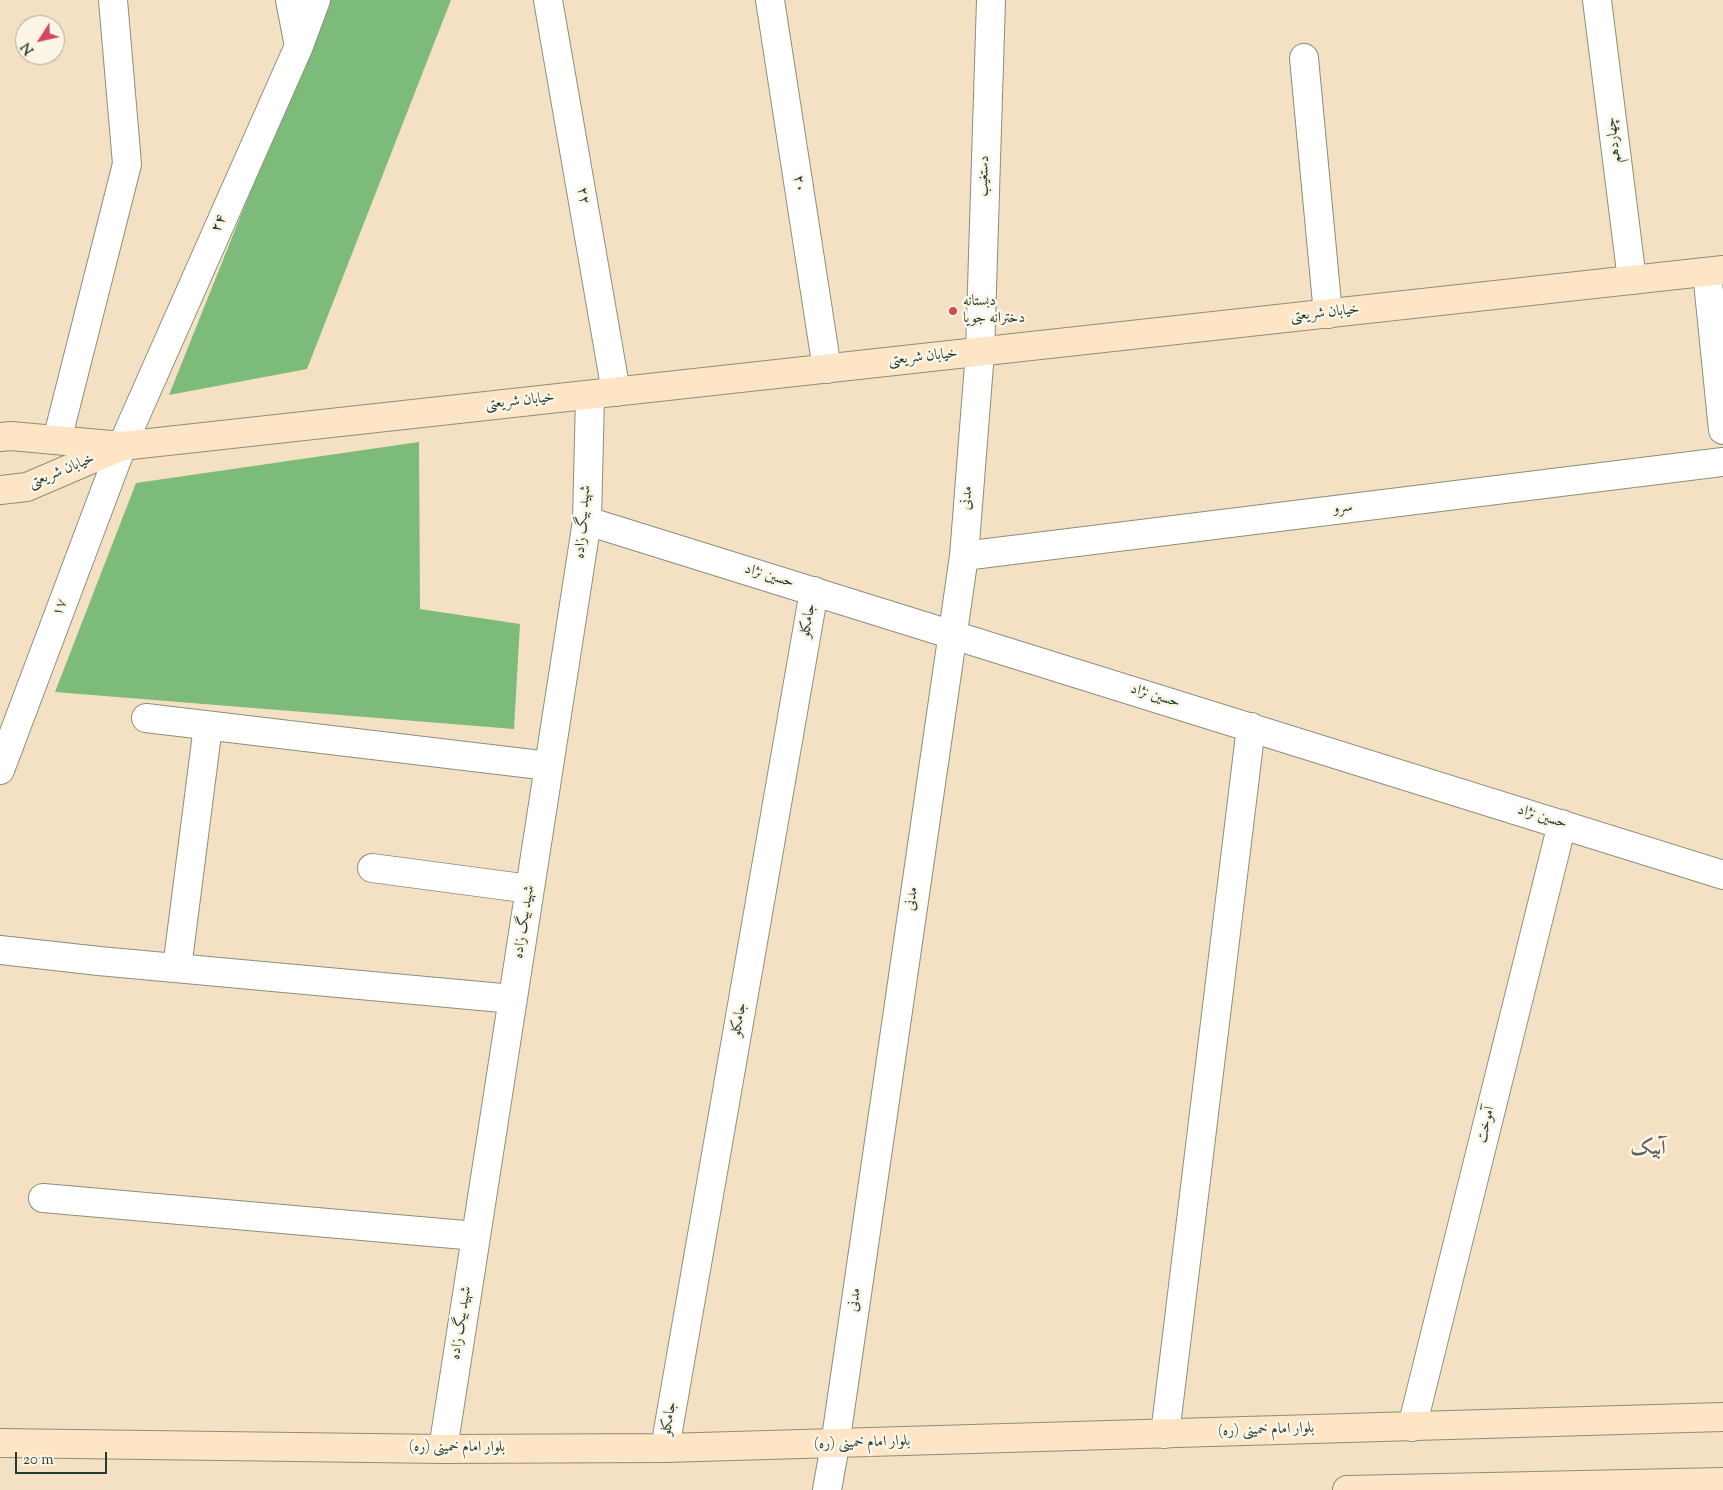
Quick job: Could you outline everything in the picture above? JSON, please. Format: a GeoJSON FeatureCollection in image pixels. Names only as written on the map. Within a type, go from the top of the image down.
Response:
{"type":"FeatureCollection","features":[{"type":"Feature","properties":{"kind":"main road","name":"خیابان شریعتی"},"geometry":{"type":"LineString","coordinates":[[0,437],[11,436],[122,446],[1715,271]]}},
{"type":"Feature","properties":{"kind":"main road","name":"خیابان شریعتی"},"geometry":{"type":"LineString","coordinates":[[0,490],[27,487],[122,446]]}},
{"type":"Feature","properties":{"kind":"main road","name":"بلوار امام خمینی (ره)"},"geometry":{"type":"LineString","coordinates":[[0,1443],[443,1449],[665,1448],[1723,1417]]}},
{"type":"Feature","properties":{"kind":"main road"},"geometry":{"type":"LineString","coordinates":[[1347,1490],[1723,1482]]}},
{"type":"Feature","properties":{"kind":"street"},"geometry":{"type":"LineString","coordinates":[[57,440],[127,164],[113,0]]}},
{"type":"Feature","properties":{"kind":"street"},"geometry":{"type":"LineString","coordinates":[[290,0],[299,46]]}},
{"type":"Feature","properties":{"kind":"street","name":"۲۴"},"geometry":{"type":"LineString","coordinates":[[122,446],[299,46],[316,0]]}},
{"type":"Feature","properties":{"kind":"street","name":"۲۲"},"geometry":{"type":"LineString","coordinates":[[548,0],[603,393]]}},
{"type":"Feature","properties":{"kind":"street","name":"۲۰"},"geometry":{"type":"LineString","coordinates":[[770,0],[827,369]]}},
{"type":"Feature","properties":{"kind":"street","name":"دستغیب"},"geometry":{"type":"LineString","coordinates":[[980,352],[990,0]]}},
{"type":"Feature","properties":{"kind":"street","name":"چهاردهم"},"geometry":{"type":"LineString","coordinates":[[1598,0],[1632,280]]}},
{"type":"Feature","properties":{"kind":"street"},"geometry":{"type":"LineString","coordinates":[[1304,58],[1328,314]]}},
{"type":"Feature","properties":{"kind":"street"},"geometry":{"type":"LineString","coordinates":[[1715,271],[1723,430]]}},
{"type":"Feature","properties":{"kind":"street","name":"مدنی"},"geometry":{"type":"LineString","coordinates":[[827,1490],[951,634],[964,556],[980,352]]}},
{"type":"Feature","properties":{"kind":"street","name":"شهید بیگ زاده"},"geometry":{"type":"LineString","coordinates":[[443,1449],[587,520],[603,393]]}},
{"type":"Feature","properties":{"kind":"street","name":"۱۷"},"geometry":{"type":"LineString","coordinates":[[0,770],[122,446]]}},
{"type":"Feature","properties":{"kind":"street","name":"سرو"},"geometry":{"type":"LineString","coordinates":[[964,556],[1723,462]]}},
{"type":"Feature","properties":{"kind":"street","name":"حسین نژاد"},"geometry":{"type":"LineString","coordinates":[[587,520],[1723,875]]}},
{"type":"Feature","properties":{"kind":"street","name":"جامکلو"},"geometry":{"type":"LineString","coordinates":[[665,1448],[814,591]]}},
{"type":"Feature","properties":{"kind":"street"},"geometry":{"type":"LineString","coordinates":[[146,718],[549,766]]}},
{"type":"Feature","properties":{"kind":"street"},"geometry":{"type":"LineString","coordinates":[[177,968],[208,726]]}},
{"type":"Feature","properties":{"kind":"street"},"geometry":{"type":"LineString","coordinates":[[1165,1434],[1251,727]]}},
{"type":"Feature","properties":{"kind":"street","name":"آموخت"},"geometry":{"type":"LineString","coordinates":[[1412,1427],[1562,824]]}},
{"type":"Feature","properties":{"kind":"street"},"geometry":{"type":"LineString","coordinates":[[372,868],[530,889]]}},
{"type":"Feature","properties":{"kind":"street"},"geometry":{"type":"LineString","coordinates":[[0,950],[99,961],[513,999]]}},
{"type":"Feature","properties":{"kind":"street"},"geometry":{"type":"LineString","coordinates":[[43,1198],[476,1236]]}},
{"type":"Feature","properties":{"kind":"green space"},"geometry":{"type":"Polygon","coordinates":[[[327,0],[451,0],[307,369],[169,395],[327,0]]]}},
{"type":"Feature","properties":{"kind":"green space"},"geometry":{"type":"Polygon","coordinates":[[[419,442],[420,609],[520,624],[514,729],[55,692],[136,483],[419,442]]]}},
{"type":"Feature","properties":{"kind":"place","name":"دبستانه دخترانه جويا"},"geometry":{"type":"Point","coordinates":[953,311]}},
{"type":"Feature","properties":{"kind":"district","name":"آبیک"},"geometry":{"type":"Point","coordinates":[1648,1151]}}]}
